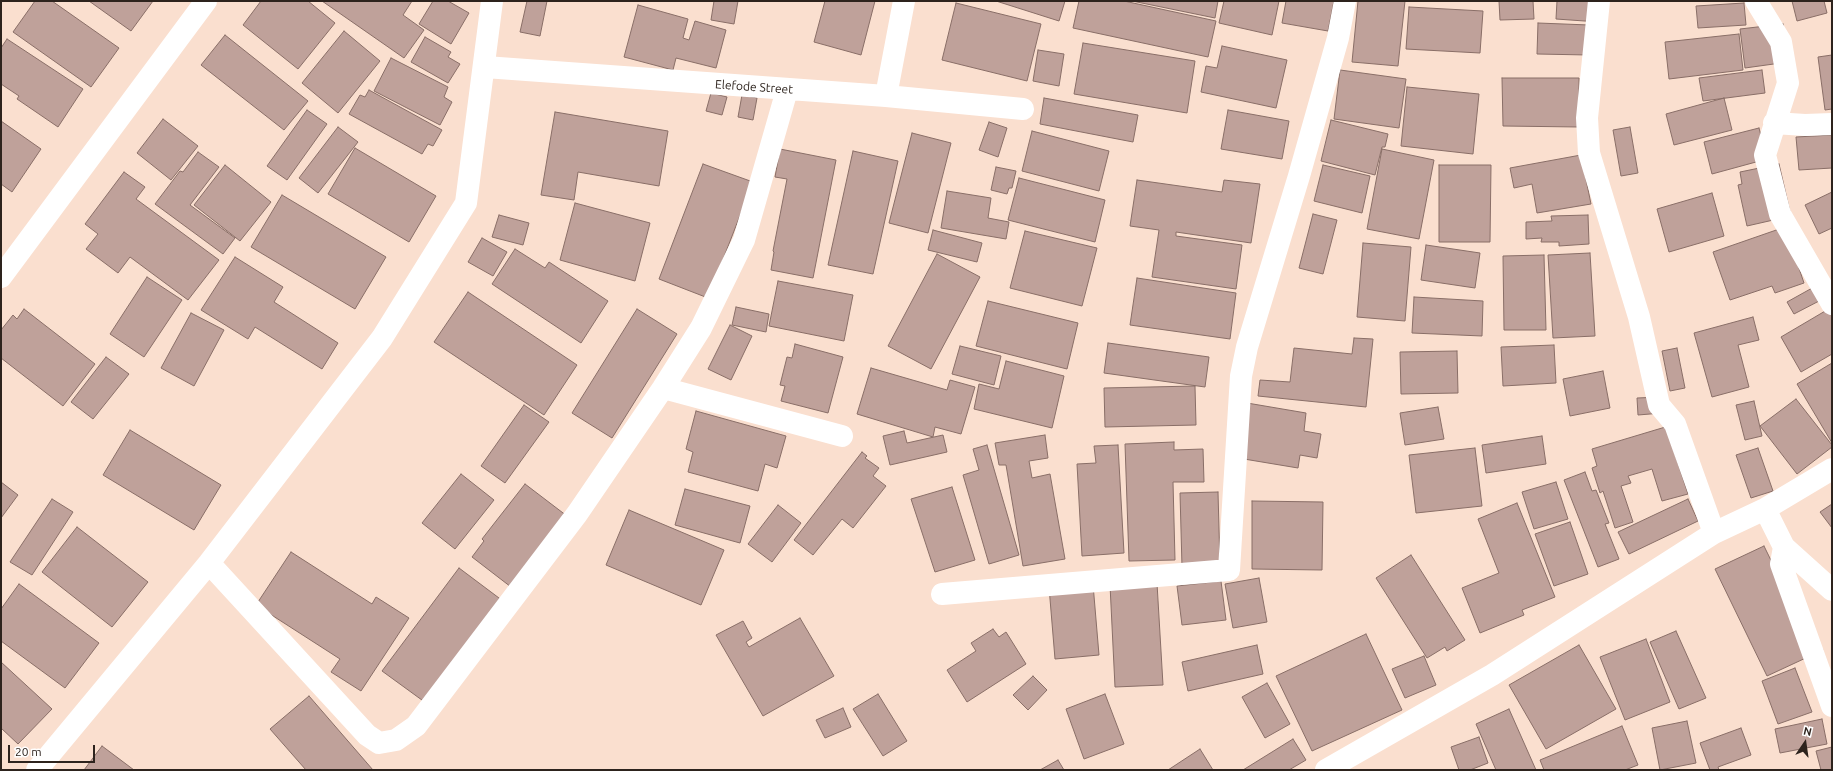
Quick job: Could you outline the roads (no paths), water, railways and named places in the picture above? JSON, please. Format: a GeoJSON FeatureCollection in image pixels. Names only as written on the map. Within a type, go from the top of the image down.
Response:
{"type":"FeatureCollection","features":[{"type":"Feature","properties":{"kind":"street"},"geometry":{"type":"LineString","coordinates":[[1,277],[206,1]]}},
{"type":"Feature","properties":{"kind":"street"},"geometry":{"type":"LineString","coordinates":[[37,770],[209,563],[382,338],[466,203],[485,67],[492,1]]}},
{"type":"Feature","properties":{"kind":"street"},"geometry":{"type":"LineString","coordinates":[[886,96],[904,1]]}},
{"type":"Feature","properties":{"kind":"street"},"geometry":{"type":"LineString","coordinates":[[942,594],[1229,570],[1241,376],[1247,347],[1301,168],[1338,38],[1345,1]]}},
{"type":"Feature","properties":{"kind":"street"},"geometry":{"type":"LineString","coordinates":[[1599,1],[1587,118],[1589,153],[1639,317],[1660,405],[1675,424],[1714,533]]}},
{"type":"Feature","properties":{"kind":"street"},"geometry":{"type":"LineString","coordinates":[[1756,1],[1781,42],[1788,83],[1774,123],[1766,155],[1780,214],[1832,304]]}},
{"type":"Feature","properties":{"kind":"street","name":"Elefode Street"},"geometry":{"type":"LineString","coordinates":[[485,67],[886,96],[1022,109]]}},
{"type":"Feature","properties":{"kind":"street"},"geometry":{"type":"LineString","coordinates":[[209,563],[367,736],[379,743],[396,740],[416,726],[568,527],[663,388],[700,328],[744,240],[787,90]]}},
{"type":"Feature","properties":{"kind":"street"},"geometry":{"type":"LineString","coordinates":[[1774,123],[1805,125],[1832,124]]}},
{"type":"Feature","properties":{"kind":"street"},"geometry":{"type":"LineString","coordinates":[[663,388],[842,436]]}},
{"type":"Feature","properties":{"kind":"street"},"geometry":{"type":"LineString","coordinates":[[1326,770],[1492,675],[1714,533],[1765,509],[1832,469]]}},
{"type":"Feature","properties":{"kind":"street"},"geometry":{"type":"LineString","coordinates":[[1765,509],[1784,547],[1832,590]]}},
{"type":"Feature","properties":{"kind":"street"},"geometry":{"type":"LineString","coordinates":[[1784,547],[1781,564],[1832,706]]}}]}
